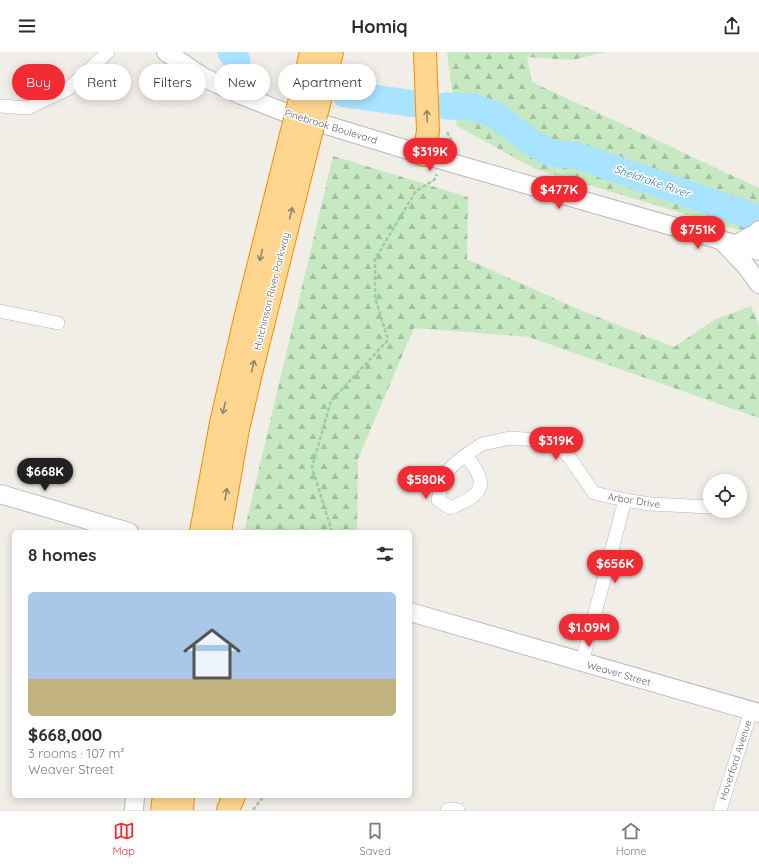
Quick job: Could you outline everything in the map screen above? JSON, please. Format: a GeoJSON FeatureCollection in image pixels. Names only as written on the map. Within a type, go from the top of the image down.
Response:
{"type":"FeatureCollection","features":[{"type":"Feature","properties":{"kind":"highway","name":"Hutchinson River Parkway"},"geometry":{"type":"LineString","coordinates":[[310,101],[311,52]]}},
{"type":"Feature","properties":{"kind":"highway","name":"Hutchinson River Parkway"},"geometry":{"type":"LineString","coordinates":[[201,530],[220,423],[246,315],[310,101],[332,52]]}},
{"type":"Feature","properties":{"kind":"highway"},"geometry":{"type":"LineString","coordinates":[[424,155],[428,131],[425,52]]}},
{"type":"Feature","properties":{"kind":"highway","name":"Hutchinson River Parkway"},"geometry":{"type":"LineString","coordinates":[[220,530],[238,429],[300,138]]}},
{"type":"Feature","properties":{"kind":"highway"},"geometry":{"type":"LineString","coordinates":[[162,810],[164,798]]}},
{"type":"Feature","properties":{"kind":"highway"},"geometry":{"type":"LineString","coordinates":[[182,810],[183,798]]}},
{"type":"Feature","properties":{"kind":"highway"},"geometry":{"type":"LineString","coordinates":[[228,810],[233,798]]}},
{"type":"Feature","properties":{"kind":"street"},"geometry":{"type":"LineString","coordinates":[[0,106],[28,108],[68,89],[108,52]]}},
{"type":"Feature","properties":{"kind":"street","name":"Pinebrook Boulevard"},"geometry":{"type":"LineString","coordinates":[[166,52],[203,77],[248,98],[284,112],[424,155],[759,251]]}},
{"type":"Feature","properties":{"kind":"street"},"geometry":{"type":"LineString","coordinates":[[759,230],[746,240],[728,243],[759,284]]}},
{"type":"Feature","properties":{"kind":"street"},"geometry":{"type":"LineString","coordinates":[[0,311],[58,323]]}},
{"type":"Feature","properties":{"kind":"street","name":"Arbor Drive"},"geometry":{"type":"LineString","coordinates":[[466,455],[482,444],[510,438],[538,440],[552,444],[561,449],[569,457],[594,493],[650,504],[703,507]]}},
{"type":"Feature","properties":{"kind":"street"},"geometry":{"type":"LineString","coordinates":[[0,494],[122,530]]}},
{"type":"Feature","properties":{"kind":"street"},"geometry":{"type":"LineString","coordinates":[[582,662],[625,500]]}},
{"type":"Feature","properties":{"kind":"street","name":"Weaver Street"},"geometry":{"type":"LineString","coordinates":[[412,613],[755,712]]}},
{"type":"Feature","properties":{"kind":"street","name":"Haverford Avenue"},"geometry":{"type":"LineString","coordinates":[[720,810],[755,712]]}},
{"type":"Feature","properties":{"kind":"street"},"geometry":{"type":"LineString","coordinates":[[134,810],[135,798]]}},
{"type":"Feature","properties":{"kind":"street"},"geometry":{"type":"LineString","coordinates":[[447,810],[458,810]]}},
{"type":"Feature","properties":{"kind":"path"},"geometry":{"type":"LineString","coordinates":[[331,530],[312,466],[331,401],[388,340],[375,297],[375,259],[400,215],[416,191],[434,180],[455,147],[444,128]]}},
{"type":"Feature","properties":{"kind":"path"},"geometry":{"type":"LineString","coordinates":[[253,810],[262,798]]}},
{"type":"Feature","properties":{"kind":"green space"},"geometry":{"type":"Polygon","coordinates":[[[447,52],[605,52],[572,60],[527,57],[532,82],[759,188],[759,214],[752,234],[535,169],[457,126],[447,52]]]}},
{"type":"Feature","properties":{"kind":"green space"},"geometry":{"type":"Polygon","coordinates":[[[333,156],[468,197],[467,259],[580,310],[674,347],[714,320],[751,306],[759,325],[759,418],[529,337],[414,328],[358,459],[357,530],[244,530],[333,156]]]}},
{"type":"Feature","properties":{"kind":"waterway","name":"Sheldrake River"},"geometry":{"type":"LineString","coordinates":[[231,52],[237,60]]}},
{"type":"Feature","properties":{"kind":"waterway","name":"Sheldrake River"},"geometry":{"type":"LineString","coordinates":[[376,98],[416,104]]}},
{"type":"Feature","properties":{"kind":"waterway","name":"Sheldrake River"},"geometry":{"type":"LineString","coordinates":[[446,106],[473,107],[495,115],[534,144],[551,153],[578,156],[749,215]]}}]}
